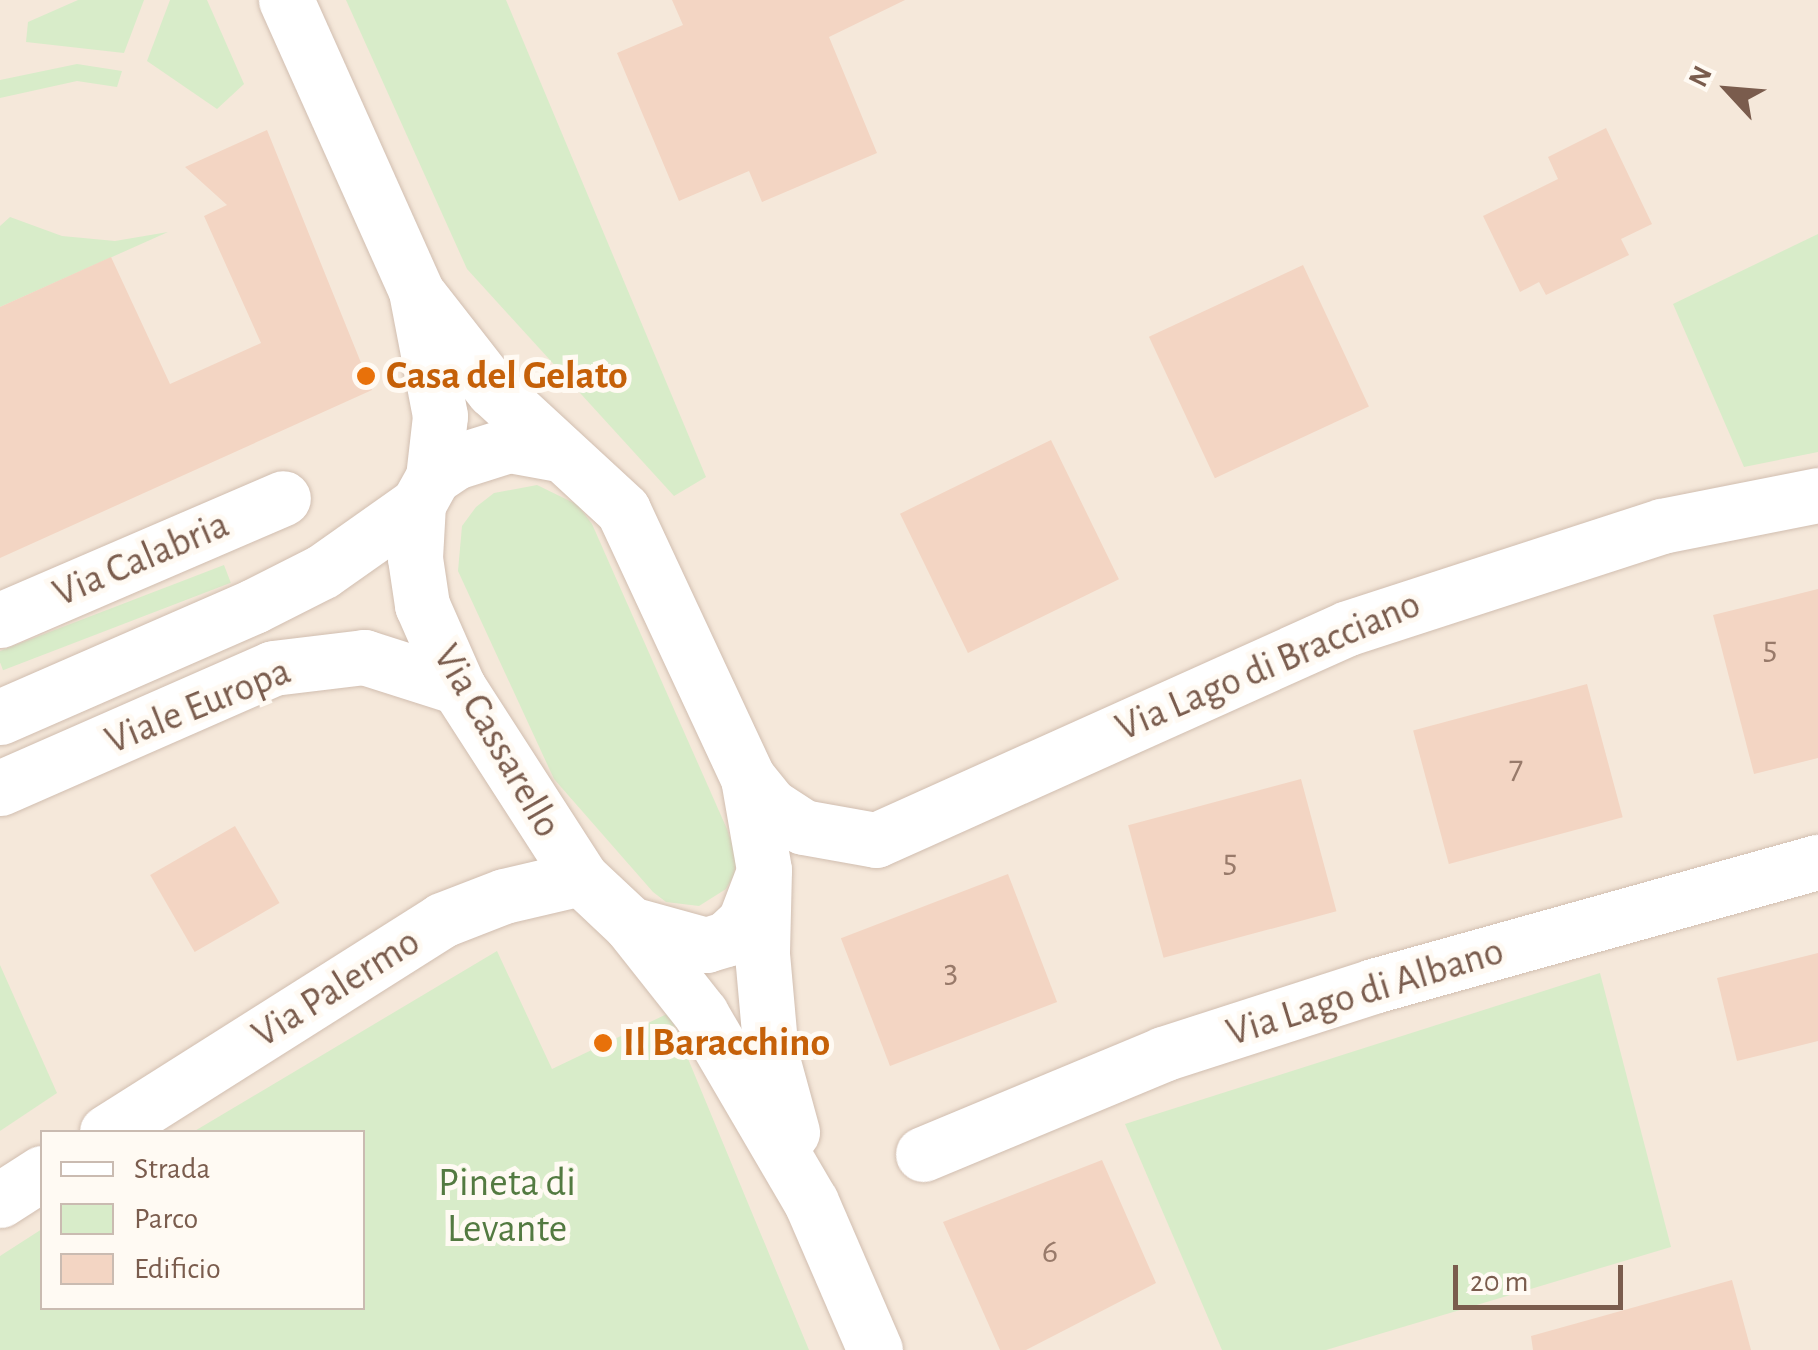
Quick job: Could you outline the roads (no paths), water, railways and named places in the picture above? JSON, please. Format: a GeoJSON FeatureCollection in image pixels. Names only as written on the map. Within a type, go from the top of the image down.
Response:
{"type":"FeatureCollection","features":[{"type":"Feature","properties":{"kind":"main road","name":"Via Cassarello"},"geometry":{"type":"LineString","coordinates":[[286,0],[416,292],[440,416],[425,490],[422,606],[458,687],[581,878],[630,924],[700,1014],[811,1202],[874,1350]]}},
{"type":"Feature","properties":{"kind":"main road","name":"Via Cassarello"},"geometry":{"type":"LineString","coordinates":[[416,292],[493,390],[554,453],[622,510],[748,778],[764,870],[762,954],[771,1055],[811,1202]]}},
{"type":"Feature","properties":{"kind":"main road"},"geometry":{"type":"LineString","coordinates":[[425,490],[455,462],[509,445],[554,453]]}},
{"type":"Feature","properties":{"kind":"main road","name":"Viale Europa"},"geometry":{"type":"LineString","coordinates":[[0,718],[288,588],[425,490]]}},
{"type":"Feature","properties":{"kind":"main road","name":"Via Lago di Bracciano"},"geometry":{"type":"LineString","coordinates":[[748,778],[771,806],[803,827],[838,838],[876,840],[1348,628],[1662,526],[1818,495]]}},
{"type":"Feature","properties":{"kind":"main road","name":"Via Calabria"},"geometry":{"type":"LineString","coordinates":[[0,620],[283,498]]}},
{"type":"Feature","properties":{"kind":"main road","name":"Viale Europa"},"geometry":{"type":"LineString","coordinates":[[0,788],[273,668],[364,657],[458,687]]}},
{"type":"Feature","properties":{"kind":"main road","name":"Via Lago di Albano"},"geometry":{"type":"LineString","coordinates":[[924,1154],[1163,1054],[1373,986],[1818,862]]}},
{"type":"Feature","properties":{"kind":"main road","name":"Via Cassarello"},"geometry":{"type":"LineString","coordinates":[[630,924],[706,946],[726,939],[745,921],[764,870]]}},
{"type":"Feature","properties":{"kind":"main road","name":"Via Palermo"},"geometry":{"type":"LineString","coordinates":[[109,1130],[442,920],[504,896],[581,878]]}},
{"type":"Feature","properties":{"kind":"main road"},"geometry":{"type":"LineString","coordinates":[[0,1200],[40,1174]]}},
{"type":"Feature","properties":{"kind":"place","name":"Casa del Gelato"},"geometry":{"type":"Point","coordinates":[366,376]}},
{"type":"Feature","properties":{"kind":"place","name":"Il Baracchino"},"geometry":{"type":"Point","coordinates":[603,1043]}},
{"type":"Feature","properties":{"kind":"park label","name":"Pineta di Levante"},"geometry":{"type":"Point","coordinates":[507,1206]}}]}
